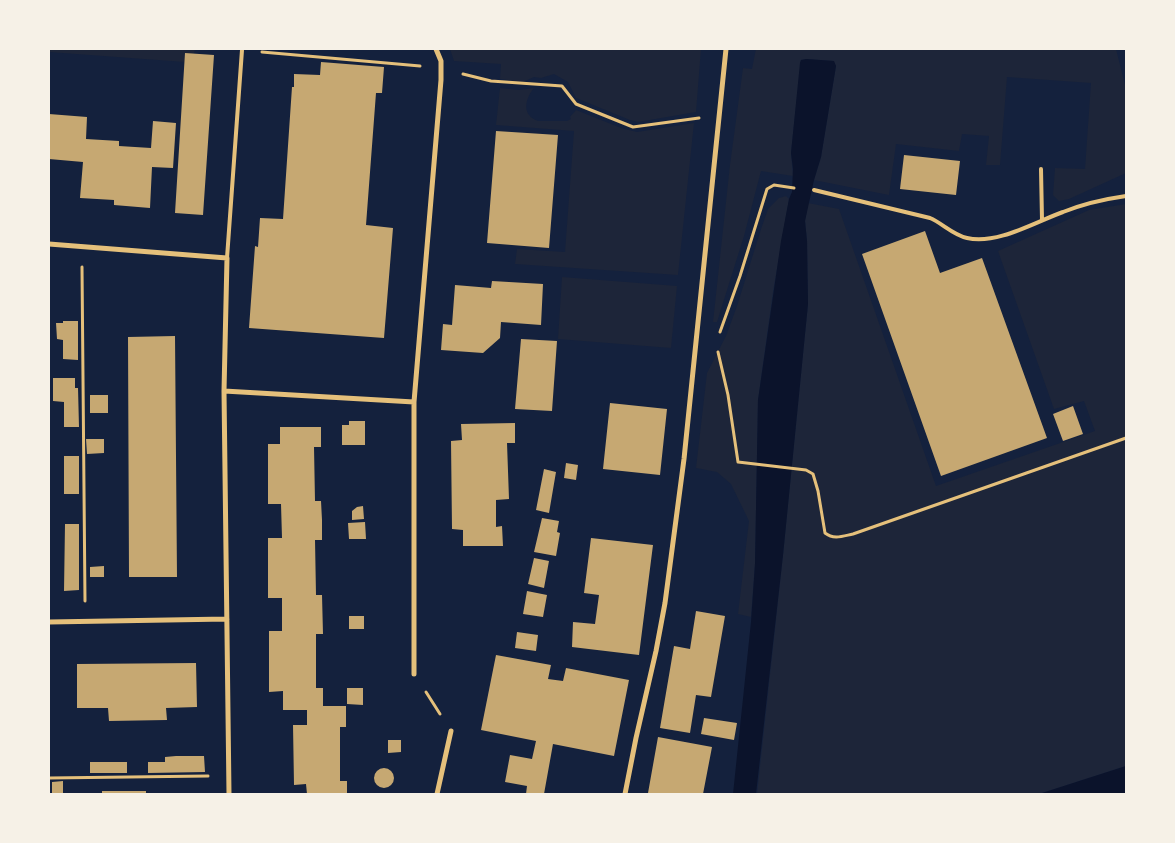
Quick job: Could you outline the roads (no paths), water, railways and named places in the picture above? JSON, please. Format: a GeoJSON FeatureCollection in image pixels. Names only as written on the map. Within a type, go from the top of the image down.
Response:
{"type":"FeatureCollection","features":[{"type":"Feature","properties":{"kind":"street"},"geometry":{"type":"LineString","coordinates":[[414,674],[414,402],[441,68],[441,61],[436,49]]}},
{"type":"Feature","properties":{"kind":"street"},"geometry":{"type":"LineString","coordinates":[[625,794],[665,603],[684,459],[726,49]]}},
{"type":"Feature","properties":{"kind":"street"},"geometry":{"type":"LineString","coordinates":[[49,244],[227,258],[224,391],[229,794]]}},
{"type":"Feature","properties":{"kind":"street"},"geometry":{"type":"LineString","coordinates":[[224,391],[414,402]]}},
{"type":"Feature","properties":{"kind":"street"},"geometry":{"type":"LineString","coordinates":[[49,622],[227,620]]}},
{"type":"Feature","properties":{"kind":"street"},"geometry":{"type":"LineString","coordinates":[[437,794],[451,731]]}},
{"type":"Feature","properties":{"kind":"lane"},"geometry":{"type":"LineString","coordinates":[[227,258],[242,50]]}},
{"type":"Feature","properties":{"kind":"lane"},"geometry":{"type":"LineString","coordinates":[[1042,169],[1042,220]]}},
{"type":"Feature","properties":{"kind":"lane"},"geometry":{"type":"LineString","coordinates":[[814,190],[930,218],[940,222],[959,235],[968,238],[990,238],[1014,232],[1079,206],[1126,196]]}}]}
